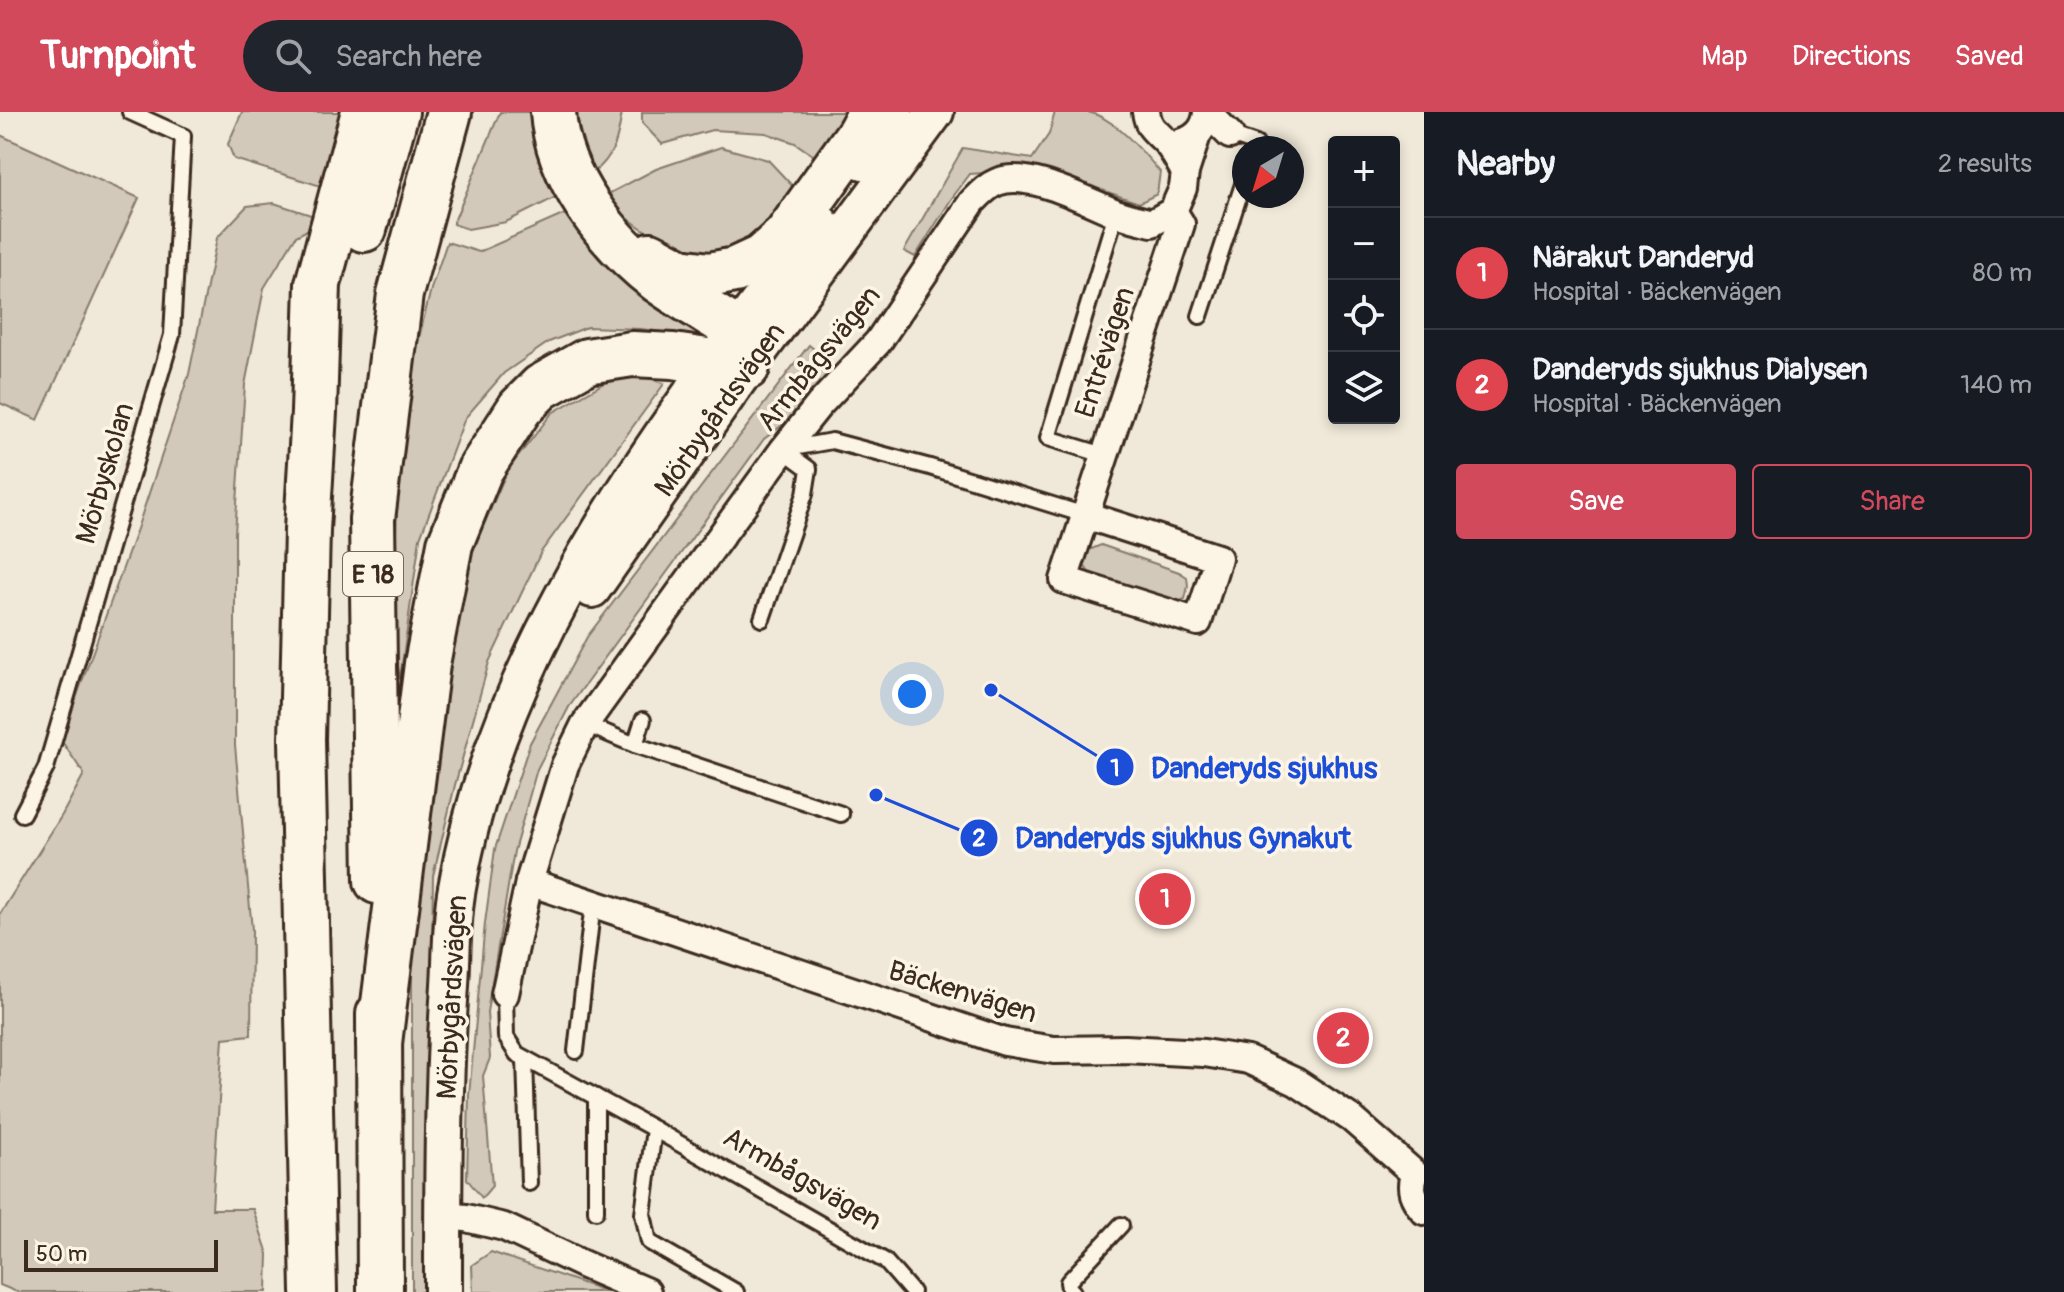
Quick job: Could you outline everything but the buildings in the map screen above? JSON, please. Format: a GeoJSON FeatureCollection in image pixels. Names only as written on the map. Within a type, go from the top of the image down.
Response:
{"type":"FeatureCollection","features":[{"type":"Feature","properties":{"kind":"highway"},"geometry":{"type":"LineString","coordinates":[[314,412],[318,284],[364,112]]}},
{"type":"Feature","properties":{"kind":"highway","name":"E 18"},"geometry":{"type":"LineString","coordinates":[[314,1292],[302,739],[307,530],[314,412],[396,112]]}},
{"type":"Feature","properties":{"kind":"highway","name":"E 18"},"geometry":{"type":"LineString","coordinates":[[380,1292],[372,519],[400,294],[449,112]]}},
{"type":"Feature","properties":{"kind":"highway"},"geometry":{"type":"LineString","coordinates":[[553,112],[562,157],[587,205],[636,262],[734,353]]}},
{"type":"Feature","properties":{"kind":"highway"},"geometry":{"type":"LineString","coordinates":[[613,236],[680,271],[709,275],[735,270],[761,258],[786,236],[871,112]]}},
{"type":"Feature","properties":{"kind":"highway"},"geometry":{"type":"LineString","coordinates":[[379,1043],[427,664],[450,544],[480,470],[530,397],[541,387],[587,361],[632,354],[673,356],[734,353]]}},
{"type":"Feature","properties":{"kind":"street","name":"Mörbygårdsvägen"},"geometry":{"type":"LineString","coordinates":[[734,353],[894,112]]}},
{"type":"Feature","properties":{"kind":"street","name":"Mörbygårdsvägen"},"geometry":{"type":"LineString","coordinates":[[443,1292],[446,1039],[456,890],[477,801],[509,709],[558,602],[637,472],[935,112]]}},
{"type":"Feature","properties":{"kind":"street"},"geometry":{"type":"LineString","coordinates":[[1147,121],[1179,143],[1189,140],[1203,123]]}},
{"type":"Feature","properties":{"kind":"street"},"geometry":{"type":"LineString","coordinates":[[1147,121],[1185,172]]}},
{"type":"Feature","properties":{"kind":"street"},"geometry":{"type":"LineString","coordinates":[[1203,123],[1230,135]]}},
{"type":"Feature","properties":{"kind":"street"},"geometry":{"type":"LineString","coordinates":[[1173,211],[1203,123]]}},
{"type":"Feature","properties":{"kind":"street","name":"Armbågsvägen"},"geometry":{"type":"LineString","coordinates":[[505,994],[529,882],[565,765],[585,724],[783,450],[819,405],[878,342],[972,202],[998,181],[1015,179],[1049,185],[1116,213],[1152,223],[1173,211]]}},
{"type":"Feature","properties":{"kind":"street","name":"Entrévägen"},"geometry":{"type":"LineString","coordinates":[[1085,515],[1218,558],[1198,622],[1064,580],[1104,455],[1181,224],[1173,211]]}},
{"type":"Feature","properties":{"kind":"street","name":"Bäckenvägen"},"geometry":{"type":"LineString","coordinates":[[529,882],[1005,1042],[1135,1057],[1204,1053],[1248,1060],[1296,1082],[1352,1119],[1420,1172],[1411,1182],[1411,1191],[1424,1211]]}},
{"type":"Feature","properties":{"kind":"street"},"geometry":{"type":"LineString","coordinates":[[443,1216],[504,1227],[647,1292]]}},
{"type":"Feature","properties":{"kind":"lane","name":"Mörbyskolan"},"geometry":{"type":"LineString","coordinates":[[22,814],[46,768],[172,335],[183,136],[130,112]]}},
{"type":"Feature","properties":{"kind":"lane"},"geometry":{"type":"LineString","coordinates":[[1200,316],[1235,208]]}},
{"type":"Feature","properties":{"kind":"lane"},"geometry":{"type":"LineString","coordinates":[[1104,455],[1048,438],[1116,213]]}},
{"type":"Feature","properties":{"kind":"lane"},"geometry":{"type":"LineString","coordinates":[[783,450],[832,441],[930,467],[1085,515]]}},
{"type":"Feature","properties":{"kind":"lane"},"geometry":{"type":"LineString","coordinates":[[762,619],[805,494],[809,469],[783,450]]}},
{"type":"Feature","properties":{"kind":"lane"},"geometry":{"type":"LineString","coordinates":[[635,745],[643,720]]}},
{"type":"Feature","properties":{"kind":"lane"},"geometry":{"type":"LineString","coordinates":[[585,724],[635,745],[841,814]]}},
{"type":"Feature","properties":{"kind":"lane"},"geometry":{"type":"LineString","coordinates":[[576,1051],[593,903]]}},
{"type":"Feature","properties":{"kind":"lane"},"geometry":{"type":"LineString","coordinates":[[505,994],[506,1037],[517,1054],[525,1059],[529,1183]]}},
{"type":"Feature","properties":{"kind":"lane","name":"Armbågsvägen"},"geometry":{"type":"LineString","coordinates":[[525,1059],[885,1261],[912,1292]]}},
{"type":"Feature","properties":{"kind":"lane"},"geometry":{"type":"LineString","coordinates":[[596,1097],[596,1211]]}},
{"type":"Feature","properties":{"kind":"lane"},"geometry":{"type":"LineString","coordinates":[[654,1129],[643,1214],[649,1242],[736,1292]]}},
{"type":"Feature","properties":{"kind":"lane"},"geometry":{"type":"LineString","coordinates":[[1073,1292],[1068,1282],[1121,1225]]}},
{"type":"Feature","properties":{"kind":"shaded area"},"geometry":{"type":"Polygon","coordinates":[[[242,112],[345,112],[324,187],[234,159],[228,144],[242,112]]]}},
{"type":"Feature","properties":{"kind":"shaded area"},"geometry":{"type":"Polygon","coordinates":[[[500,112],[537,112],[556,197],[506,222],[468,229],[453,224],[500,112]]]}},
{"type":"Feature","properties":{"kind":"shaded area"},"geometry":{"type":"Polygon","coordinates":[[[576,112],[622,112],[614,146],[606,161],[592,174],[578,143],[576,112]]]}},
{"type":"Feature","properties":{"kind":"shaded area"},"geometry":{"type":"Polygon","coordinates":[[[642,112],[852,112],[823,162],[795,143],[766,133],[712,130],[662,144],[642,123],[642,112]]]}},
{"type":"Feature","properties":{"kind":"shaded area"},"geometry":{"type":"Polygon","coordinates":[[[1055,112],[1087,112],[1117,128],[1160,172],[1157,194],[1139,203],[1042,169],[970,174],[915,257],[904,251],[963,148],[1032,159],[1049,134],[1055,112]]]}},
{"type":"Feature","properties":{"kind":"shaded area"},"geometry":{"type":"Polygon","coordinates":[[[0,135],[139,198],[38,420],[0,403],[0,135]]]}},
{"type":"Feature","properties":{"kind":"shaded area"},"geometry":{"type":"Polygon","coordinates":[[[721,147],[768,160],[801,195],[742,251],[711,260],[660,241],[613,208],[610,193],[656,169],[721,147]]]}},
{"type":"Feature","properties":{"kind":"shaded area"},"geometry":{"type":"Polygon","coordinates":[[[274,203],[314,216],[313,227],[296,236],[264,288],[245,385],[235,533],[235,745],[252,930],[251,1035],[223,1038],[212,1209],[253,1209],[268,1254],[267,1292],[17,1292],[0,1285],[0,914],[84,774],[61,740],[189,374],[217,238],[247,206],[274,203]]]}},
{"type":"Feature","properties":{"kind":"shaded area"},"geometry":{"type":"Polygon","coordinates":[[[565,214],[589,244],[635,286],[705,338],[641,329],[587,327],[549,342],[504,373],[465,418],[420,538],[400,679],[392,628],[397,509],[412,367],[431,289],[447,242],[479,252],[565,214]]]}},
{"type":"Feature","properties":{"kind":"shaded area"},"geometry":{"type":"Polygon","coordinates":[[[809,345],[825,358],[833,387],[764,439],[569,707],[537,769],[514,851],[487,1012],[490,1058],[483,1076],[492,1186],[482,1198],[467,1179],[469,1095],[485,923],[495,849],[530,743],[587,637],[809,345]]]}},
{"type":"Feature","properties":{"kind":"shaded area"},"geometry":{"type":"Polygon","coordinates":[[[640,374],[664,384],[541,552],[489,662],[455,785],[433,876],[428,1292],[412,1292],[412,875],[441,687],[468,561],[507,471],[552,413],[604,383],[640,374]]]}},
{"type":"Feature","properties":{"kind":"shaded area"},"geometry":{"type":"Polygon","coordinates":[[[1101,545],[1187,577],[1185,599],[1176,603],[1091,576],[1084,565],[1089,550],[1101,545]]]}},
{"type":"Feature","properties":{"kind":"shaded area"},"geometry":{"type":"Polygon","coordinates":[[[491,1252],[608,1292],[473,1292],[472,1265],[491,1252]]]}},
{"type":"Feature","properties":{"kind":"place","name":"Danderyds sjukhus"},"geometry":{"type":"Point","coordinates":[991,690]}},
{"type":"Feature","properties":{"kind":"place","name":"Danderyds sjukhus Gynakut"},"geometry":{"type":"Point","coordinates":[876,795]}},
{"type":"Feature","properties":{"kind":"place","name":"Närakut Danderyd"},"geometry":{"type":"Point","coordinates":[1165,899]}},
{"type":"Feature","properties":{"kind":"place","name":"Danderyds sjukhus Dialysen"},"geometry":{"type":"Point","coordinates":[1343,1038]}}]}
